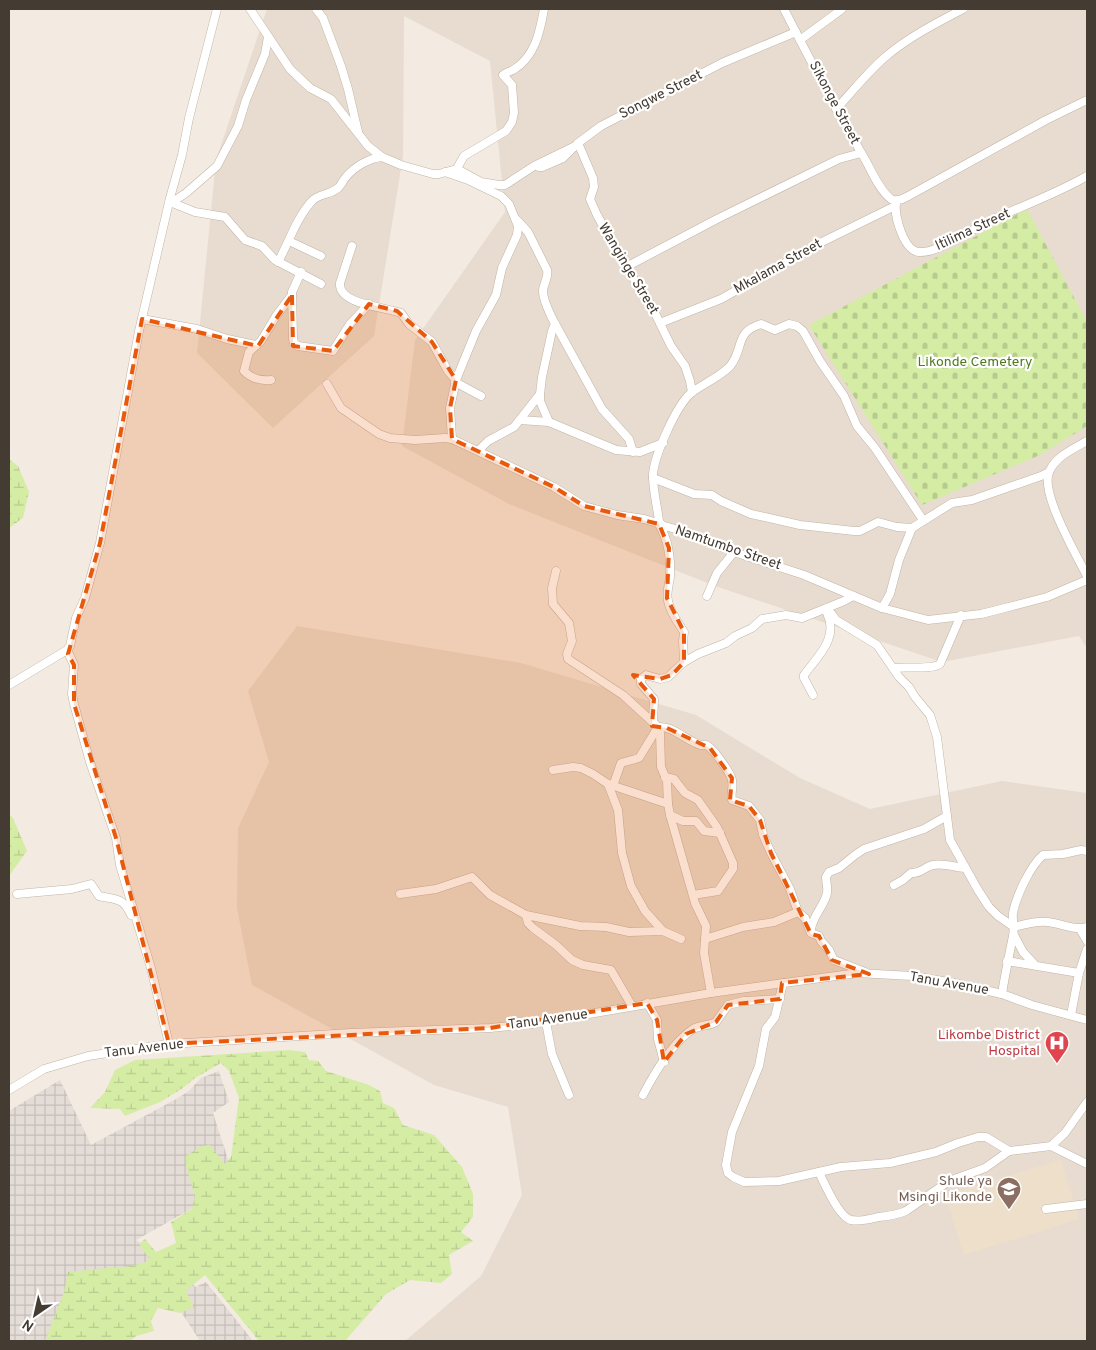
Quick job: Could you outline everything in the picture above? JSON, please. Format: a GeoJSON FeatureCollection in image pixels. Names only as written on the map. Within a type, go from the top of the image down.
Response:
{"type":"FeatureCollection","features":[{"type":"Feature","properties":{"kind":"street"},"geometry":{"type":"LineString","coordinates":[[9,685],[67,650],[70,646],[76,618],[85,598],[100,543],[142,319],[217,9]]}},
{"type":"Feature","properties":{"kind":"street"},"geometry":{"type":"LineString","coordinates":[[250,9],[290,69],[304,83],[331,100],[368,146],[382,157],[413,170],[432,174],[456,170],[466,155],[506,131],[512,122],[514,113],[512,85],[503,75],[505,72],[513,71],[530,54],[542,24],[544,9]]}},
{"type":"Feature","properties":{"kind":"street"},"geometry":{"type":"LineString","coordinates":[[316,9],[322,18],[341,66],[358,134]]}},
{"type":"Feature","properties":{"kind":"street","name":"Sikonge Street"},"geometry":{"type":"LineString","coordinates":[[784,9],[861,153],[888,196],[896,203]]}},
{"type":"Feature","properties":{"kind":"street"},"geometry":{"type":"LineString","coordinates":[[800,40],[842,9]]}},
{"type":"Feature","properties":{"kind":"street"},"geometry":{"type":"LineString","coordinates":[[836,109],[892,51],[938,22],[963,9]]}},
{"type":"Feature","properties":{"kind":"street","name":"Songwe Street"},"geometry":{"type":"LineString","coordinates":[[456,170],[467,173],[481,182],[499,185],[512,182],[520,174],[534,166],[542,167],[566,155],[575,145],[601,126],[722,63],[796,32]]}},
{"type":"Feature","properties":{"kind":"street"},"geometry":{"type":"LineString","coordinates":[[170,202],[213,171],[217,166],[238,126],[246,100],[265,54],[268,37]]}},
{"type":"Feature","properties":{"kind":"street","name":"Mkalama Street"},"geometry":{"type":"LineString","coordinates":[[660,323],[721,299],[1046,120],[1087,100]]}},
{"type":"Feature","properties":{"kind":"street","name":"Wanginge Street"},"geometry":{"type":"LineString","coordinates":[[575,145],[593,178],[594,187],[590,199],[597,215],[626,267],[653,308],[671,346],[685,366],[692,392]]}},
{"type":"Feature","properties":{"kind":"street"},"geometry":{"type":"LineString","coordinates":[[626,267],[717,218],[839,160],[861,153]]}},
{"type":"Feature","properties":{"kind":"street"},"geometry":{"type":"LineString","coordinates":[[278,262],[299,220],[312,201],[317,197],[338,189],[346,176],[360,165],[374,158],[382,157]]}},
{"type":"Feature","properties":{"kind":"street"},"geometry":{"type":"LineString","coordinates":[[445,172],[483,186],[501,196],[510,204],[518,226],[517,236],[502,268],[496,295],[476,331],[456,381],[450,408],[452,439]]}},
{"type":"Feature","properties":{"kind":"street","name":"Itilima Street"},"geometry":{"type":"LineString","coordinates":[[896,203],[896,220],[907,243],[915,251],[923,252],[942,246],[989,221],[1084,178],[1087,187]]}},
{"type":"Feature","properties":{"kind":"street"},"geometry":{"type":"LineString","coordinates":[[170,202],[195,212],[225,217],[245,240],[262,246],[278,262],[301,272],[321,284]]}},
{"type":"Feature","properties":{"kind":"street"},"geometry":{"type":"LineString","coordinates":[[516,219],[528,232],[547,270],[548,275],[543,290],[549,312],[555,324],[602,410],[629,439],[633,452]]}},
{"type":"Feature","properties":{"kind":"street"},"geometry":{"type":"LineString","coordinates":[[289,240],[322,256]]}},
{"type":"Feature","properties":{"kind":"street"},"geometry":{"type":"LineString","coordinates":[[352,246],[339,286],[346,296],[382,309],[398,311],[404,315],[409,324],[432,342],[448,371],[456,381],[481,396]]}},
{"type":"Feature","properties":{"kind":"street"},"geometry":{"type":"LineString","coordinates":[[301,272],[292,295],[294,343],[298,346],[334,350],[350,324],[369,304]]}},
{"type":"Feature","properties":{"kind":"street"},"geometry":{"type":"LineString","coordinates":[[271,380],[256,379],[244,371],[249,352],[261,341],[276,316],[292,295]]}},
{"type":"Feature","properties":{"kind":"street"},"geometry":{"type":"LineString","coordinates":[[142,319],[197,329],[256,346]]}},
{"type":"Feature","properties":{"kind":"street"},"geometry":{"type":"LineString","coordinates":[[549,422],[540,401],[540,394],[542,376],[555,324]]}},
{"type":"Feature","properties":{"kind":"street","name":"Namtumbo Street"},"geometry":{"type":"LineString","coordinates":[[923,520],[875,448],[857,426],[840,390],[820,361],[803,331],[797,326],[789,324],[775,330],[763,324],[748,330],[730,366],[692,392],[676,411],[655,465],[653,478],[660,524],[686,532],[734,552],[804,575],[882,608],[928,620],[981,614],[1047,597],[1087,580]]}},
{"type":"Feature","properties":{"kind":"street"},"geometry":{"type":"LineString","coordinates":[[327,384],[341,408],[366,427],[379,434],[390,438],[415,440],[452,439],[554,487],[584,506],[660,524],[669,548],[670,577],[668,598],[674,616],[684,632],[684,662]]}},
{"type":"Feature","properties":{"kind":"street"},"geometry":{"type":"LineString","coordinates":[[478,451],[488,442],[514,427],[540,394]]}},
{"type":"Feature","properties":{"kind":"street"},"geometry":{"type":"LineString","coordinates":[[520,420],[549,422],[616,450],[633,452],[650,449],[663,443]]}},
{"type":"Feature","properties":{"kind":"street"},"geometry":{"type":"LineString","coordinates":[[1087,441],[1057,460],[1049,472],[1047,482],[1049,496],[1060,523],[1087,576]]}},
{"type":"Feature","properties":{"kind":"street"},"geometry":{"type":"LineString","coordinates":[[882,608],[890,594],[899,560],[912,528],[952,503],[972,500],[1049,472]]}},
{"type":"Feature","properties":{"kind":"street"},"geometry":{"type":"LineString","coordinates":[[653,478],[694,494],[712,495],[751,514],[800,525],[850,531],[860,530],[878,522],[897,528],[912,528]]}},
{"type":"Feature","properties":{"kind":"street"},"geometry":{"type":"LineString","coordinates":[[707,596],[717,573],[734,552]]}},
{"type":"Feature","properties":{"kind":"street"},"geometry":{"type":"LineString","coordinates":[[556,571],[552,588],[553,604],[569,623],[572,641],[567,654],[568,659],[624,695],[636,709],[655,724],[708,746],[732,778],[733,789],[731,798],[749,806],[760,820],[763,835],[790,889],[798,912],[803,916],[812,934],[819,936],[834,960],[869,974]]}},
{"type":"Feature","properties":{"kind":"street"},"geometry":{"type":"LineString","coordinates":[[832,586],[838,604]]}},
{"type":"Feature","properties":{"kind":"street"},"geometry":{"type":"LineString","coordinates":[[711,993],[704,960],[706,926],[696,906],[670,815],[667,781],[660,767],[660,733],[655,724],[654,700],[642,684],[642,679],[646,676],[660,679],[668,677],[684,662],[698,654],[726,643],[735,636],[749,630],[764,618],[786,615],[802,618],[853,596]]}},
{"type":"Feature","properties":{"kind":"street"},"geometry":{"type":"LineString","coordinates":[[826,608],[836,620],[877,645],[915,697],[928,711],[938,738],[950,840],[989,907],[1014,931],[1023,952],[1036,966]]}},
{"type":"Feature","properties":{"kind":"street"},"geometry":{"type":"LineString","coordinates":[[813,695],[804,675],[821,654],[830,636],[831,621],[826,608]]}},
{"type":"Feature","properties":{"kind":"street"},"geometry":{"type":"LineString","coordinates":[[893,668],[906,666],[932,668],[940,664],[961,615]]}},
{"type":"Feature","properties":{"kind":"street"},"geometry":{"type":"LineString","coordinates":[[67,650],[74,665],[72,694],[74,704],[90,762],[116,838],[120,866],[153,977],[169,1044]]}},
{"type":"Feature","properties":{"kind":"street"},"geometry":{"type":"LineString","coordinates":[[655,724],[639,758],[621,763],[611,785],[618,810],[622,853],[631,886],[645,911],[663,931],[681,939]]}},
{"type":"Feature","properties":{"kind":"street"},"geometry":{"type":"LineString","coordinates":[[552,770],[573,767],[581,768],[611,785],[668,804]]}},
{"type":"Feature","properties":{"kind":"street"},"geometry":{"type":"LineString","coordinates":[[665,777],[674,779],[684,793],[698,800],[720,832],[732,860],[733,869],[716,892],[693,895]]}},
{"type":"Feature","properties":{"kind":"street"},"geometry":{"type":"LineString","coordinates":[[670,815],[683,821],[696,822],[704,831],[720,832]]}},
{"type":"Feature","properties":{"kind":"street"},"geometry":{"type":"LineString","coordinates":[[810,929],[817,911],[826,896],[826,877],[829,872],[839,868],[864,849],[924,828],[947,816]]}},
{"type":"Feature","properties":{"kind":"street"},"geometry":{"type":"LineString","coordinates":[[1002,994],[1014,931],[1013,913],[1018,897],[1038,859],[1048,854],[1087,851]]}},
{"type":"Feature","properties":{"kind":"street"},"geometry":{"type":"LineString","coordinates":[[894,885],[911,872],[918,874],[934,865],[944,864],[965,868]]}},
{"type":"Feature","properties":{"kind":"street"},"geometry":{"type":"LineString","coordinates":[[400,894],[436,889],[472,877],[490,895],[526,915],[580,926],[629,932],[663,931]]}},
{"type":"Feature","properties":{"kind":"street"},"geometry":{"type":"LineString","coordinates":[[16,894],[72,889],[91,884],[99,896],[124,903],[137,922]]}},
{"type":"Feature","properties":{"kind":"street"},"geometry":{"type":"LineString","coordinates":[[705,939],[742,927],[774,922],[798,912]]}},
{"type":"Feature","properties":{"kind":"street"},"geometry":{"type":"LineString","coordinates":[[526,915],[528,923],[532,928],[556,945],[572,960],[583,965],[611,970],[632,1006]]}},
{"type":"Feature","properties":{"kind":"street"},"geometry":{"type":"LineString","coordinates":[[1014,931],[1030,923],[1047,922],[1084,928],[1087,941]]}},
{"type":"Feature","properties":{"kind":"street"},"geometry":{"type":"LineString","coordinates":[[1071,1015],[1079,976],[1085,965],[1087,949]]}},
{"type":"Feature","properties":{"kind":"street"},"geometry":{"type":"LineString","coordinates":[[1007,961],[1079,976],[1087,980]]}},
{"type":"Feature","properties":{"kind":"street","name":"Tanu Avenue"},"geometry":{"type":"LineString","coordinates":[[9,1090],[44,1068],[88,1056],[169,1044],[350,1033],[490,1028],[546,1022],[647,1003],[858,973],[919,977],[1002,994],[1032,1005],[1087,1020]]}},
{"type":"Feature","properties":{"kind":"street"},"geometry":{"type":"LineString","coordinates":[[783,983],[775,1018],[766,1030],[759,1066],[732,1132],[726,1160],[728,1173],[738,1180],[754,1183],[779,1181],[840,1167],[890,1163],[936,1152],[958,1142],[978,1137],[986,1137],[1009,1151]]}},
{"type":"Feature","properties":{"kind":"street"},"geometry":{"type":"LineString","coordinates":[[643,1095],[664,1062],[686,1034],[696,1028],[716,1022],[728,1005],[744,1001],[780,999]]}},
{"type":"Feature","properties":{"kind":"street"},"geometry":{"type":"LineString","coordinates":[[647,1003],[657,1020],[658,1039],[664,1062]]}},
{"type":"Feature","properties":{"kind":"street"},"geometry":{"type":"LineString","coordinates":[[546,1022],[552,1054],[569,1095]]}},
{"type":"Feature","properties":{"kind":"street"},"geometry":{"type":"LineString","coordinates":[[1051,1146],[1065,1133],[1087,1102]]}},
{"type":"Feature","properties":{"kind":"street"},"geometry":{"type":"LineString","coordinates":[[819,1172],[827,1190],[846,1217],[853,1220],[865,1220],[906,1211],[949,1181],[985,1168],[1009,1151],[1051,1146],[1087,1164]]}},
{"type":"Feature","properties":{"kind":"street"},"geometry":{"type":"LineString","coordinates":[[1046,1209],[1087,1204]]}},
{"type":"Feature","properties":{"kind":"highlighted area"},"geometry":{"type":"Polygon","coordinates":[[[292,295],[293,346],[333,351],[369,304],[397,311],[432,342],[456,380],[450,408],[452,439],[554,487],[584,506],[659,524],[669,548],[667,598],[684,632],[684,662],[672,675],[660,679],[633,675],[654,699],[652,726],[667,728],[710,748],[732,778],[730,800],[749,806],[760,820],[771,853],[811,934],[819,936],[832,960],[869,974],[782,983],[780,999],[728,1005],[716,1022],[686,1034],[664,1062],[657,1020],[647,1003],[490,1028],[169,1044],[116,838],[74,704],[74,665],[68,654],[100,543],[142,319],[258,346],[292,295]]]}},
{"type":"Feature","properties":{"kind":"shaded area"},"geometry":{"type":"Polygon","coordinates":[[[267,9],[1087,9],[1087,648],[1079,636],[942,662],[715,586],[509,504],[402,446],[415,340],[505,212],[490,61],[404,16],[403,156],[374,336],[273,428],[197,353],[216,160],[267,9]]]}},
{"type":"Feature","properties":{"kind":"shaded area"},"geometry":{"type":"Polygon","coordinates":[[[297,626],[521,663],[696,715],[800,778],[870,809],[1002,781],[1087,793],[1087,1341],[405,1341],[481,1276],[522,1195],[508,1107],[434,1085],[252,985],[237,908],[238,828],[269,762],[248,691],[297,626]]]}},
{"type":"Feature","properties":{"kind":"shaded area"},"geometry":{"type":"Polygon","coordinates":[[[219,1071],[229,1102],[213,1113],[236,1184],[136,1240],[158,1255],[180,1263],[195,1287],[206,1282],[253,1341],[200,1341],[174,1301],[125,1293],[43,1341],[9,1341],[9,1111],[60,1080],[91,1145],[178,1098],[189,1091],[201,1078],[219,1071]]]}},
{"type":"Feature","properties":{"kind":"shaded area"},"geometry":{"type":"Polygon","coordinates":[[[1061,1160],[1079,1219],[964,1255],[945,1195],[1061,1160]]]}},
{"type":"Feature","properties":{"kind":"green space","name":"Likonde Cemetery"},"geometry":{"type":"Polygon","coordinates":[[[1027,209],[1087,322],[1087,426],[1040,455],[922,505],[809,325],[1027,209]]]}},
{"type":"Feature","properties":{"kind":"green space"},"geometry":{"type":"Polygon","coordinates":[[[9,459],[18,466],[29,492],[23,518],[9,528],[9,459]]]}},
{"type":"Feature","properties":{"kind":"green space"},"geometry":{"type":"Polygon","coordinates":[[[9,814],[13,818],[27,851],[9,876],[9,814]]]}},
{"type":"Feature","properties":{"kind":"green space"},"geometry":{"type":"Polygon","coordinates":[[[289,1050],[305,1052],[309,1060],[318,1061],[326,1071],[369,1085],[380,1091],[383,1103],[394,1108],[403,1125],[434,1135],[462,1167],[473,1194],[473,1217],[461,1232],[473,1241],[449,1255],[452,1274],[441,1283],[410,1280],[386,1294],[345,1341],[259,1341],[205,1275],[186,1291],[194,1307],[180,1313],[158,1308],[151,1321],[154,1331],[136,1336],[130,1341],[45,1341],[64,1292],[68,1272],[129,1266],[150,1260],[139,1244],[145,1239],[156,1252],[176,1243],[171,1222],[192,1209],[195,1196],[186,1166],[186,1156],[202,1146],[210,1145],[225,1164],[231,1157],[239,1098],[229,1071],[221,1063],[160,1102],[125,1116],[120,1109],[90,1108],[105,1092],[115,1070],[135,1060],[289,1050]]]}},
{"type":"Feature","properties":{"kind":"place","name":"Likombe District Hospital"},"geometry":{"type":"Point","coordinates":[1057,1064]}},
{"type":"Feature","properties":{"kind":"place","name":"Shule ya Msingi Likonde"},"geometry":{"type":"Point","coordinates":[1009,1210]}}]}
